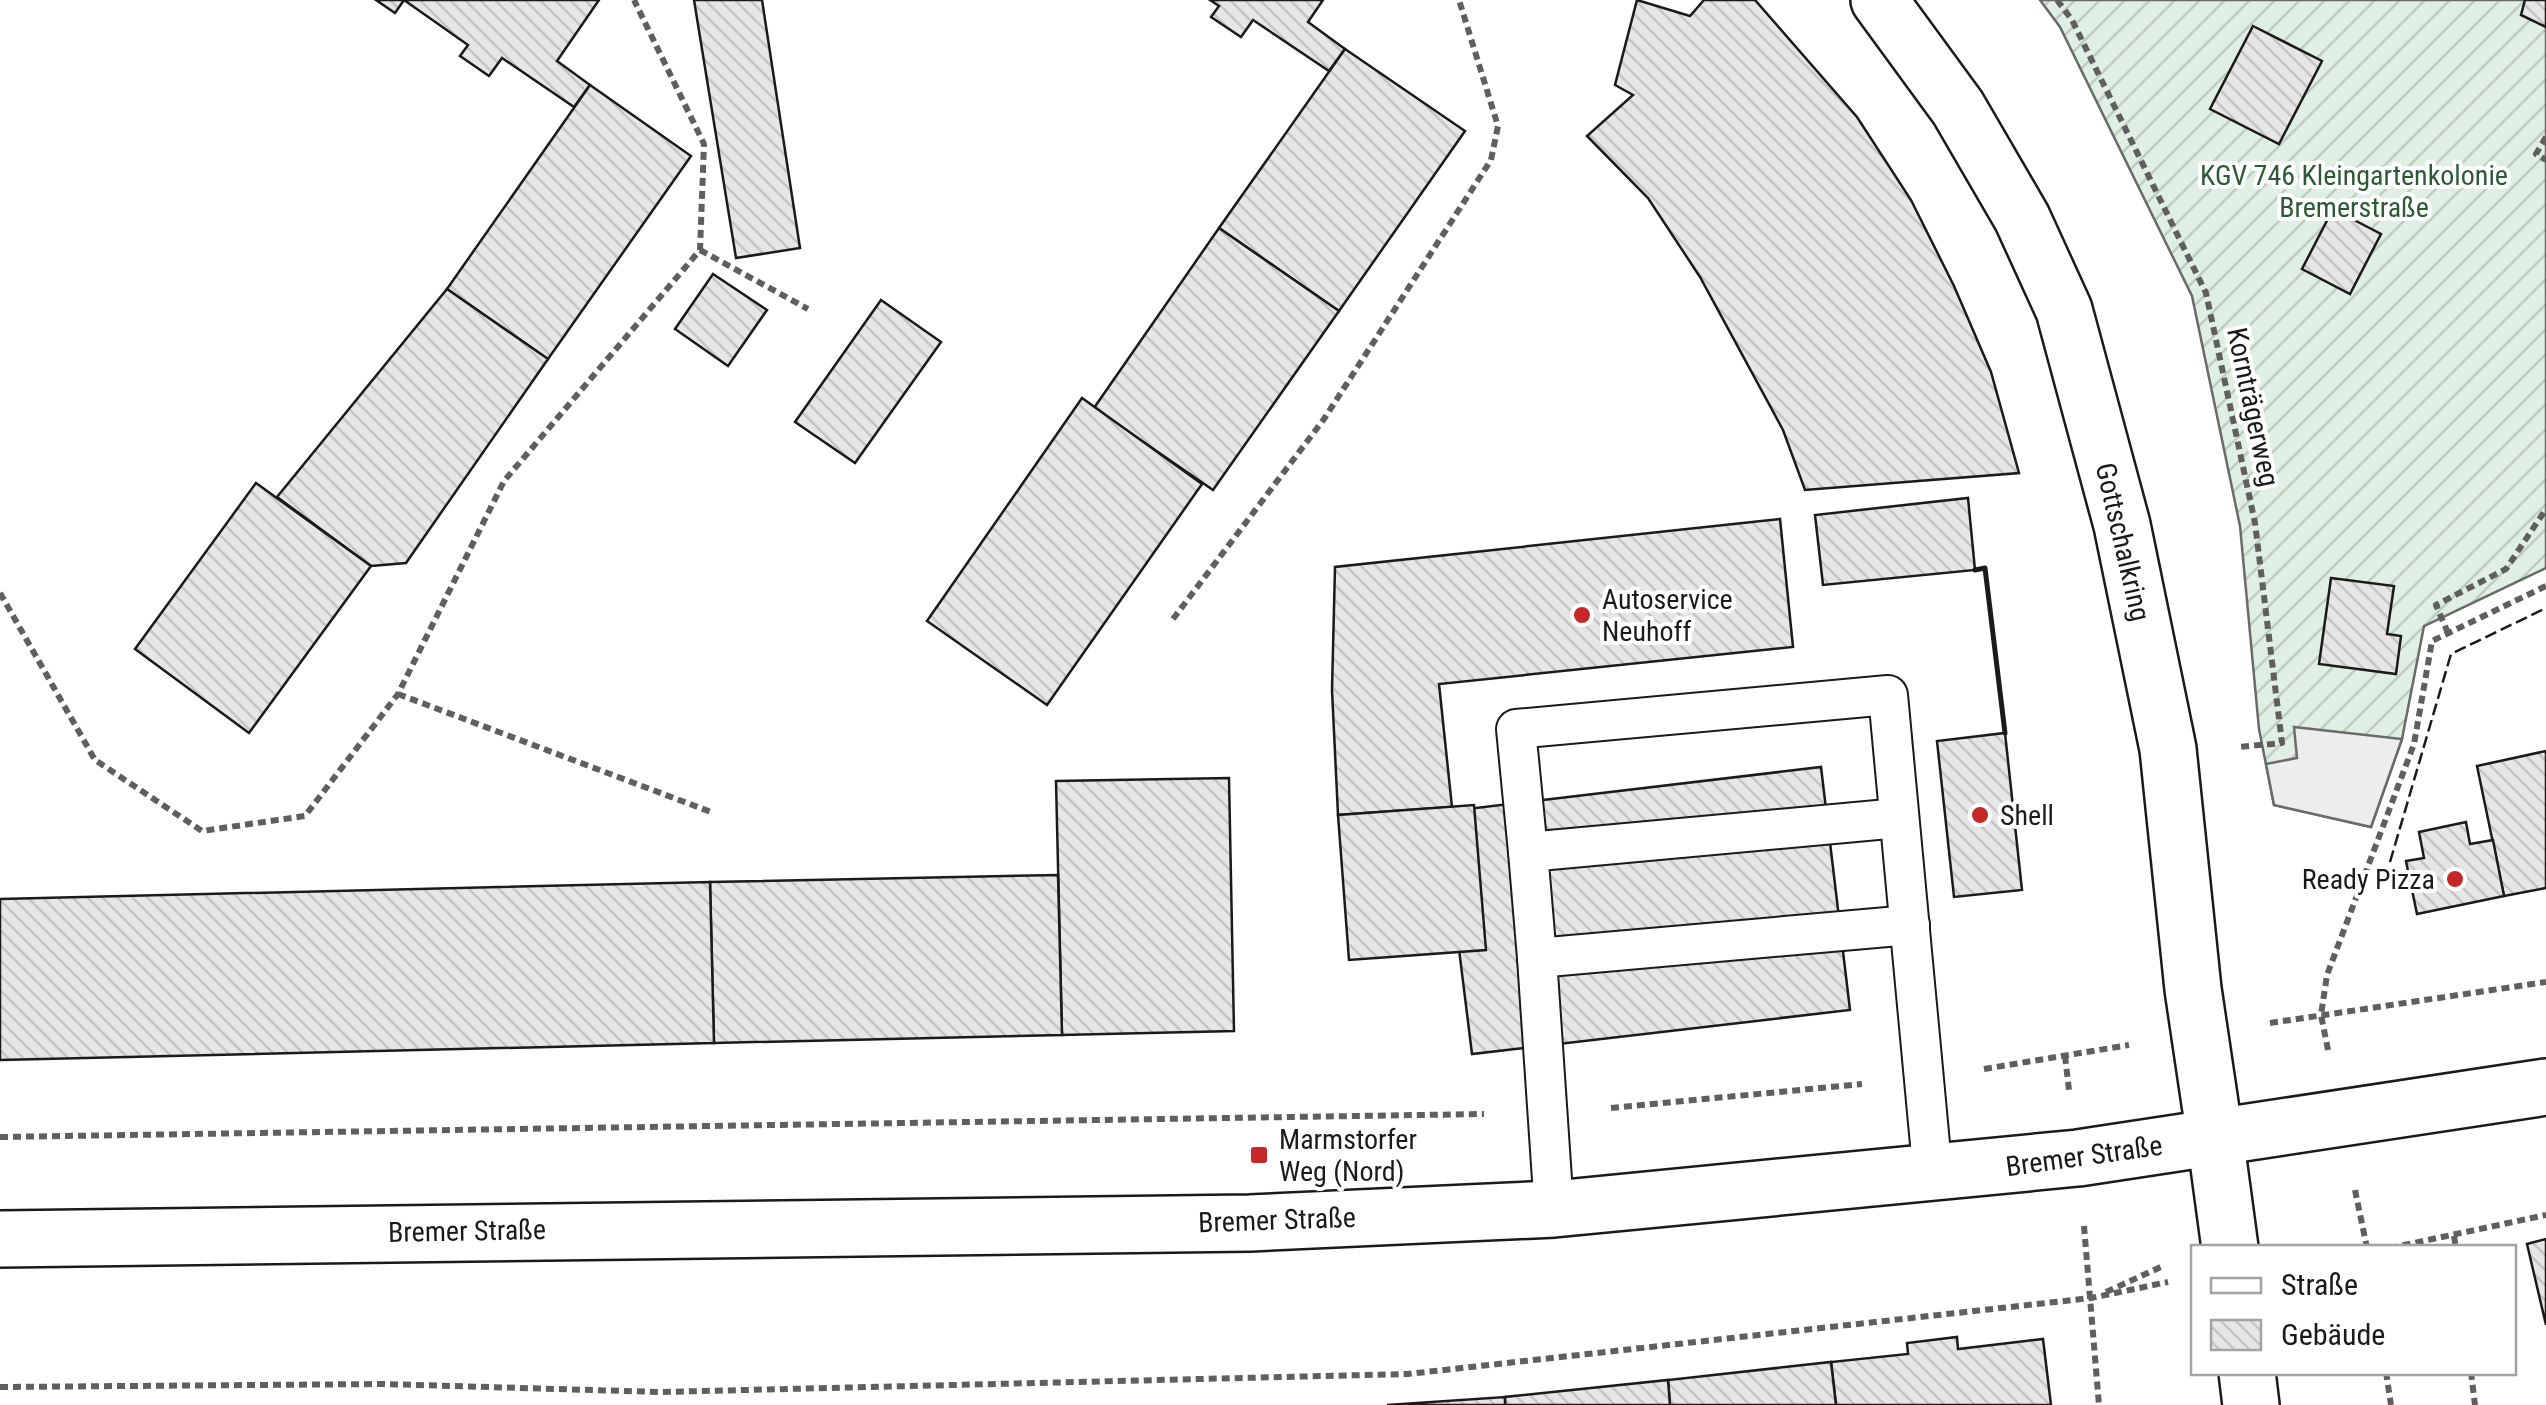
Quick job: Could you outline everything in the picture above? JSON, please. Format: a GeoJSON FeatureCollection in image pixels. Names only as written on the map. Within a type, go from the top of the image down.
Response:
{"type":"FeatureCollection","features":[{"type":"Feature","properties":{"kind":"main road","name":"Gottschalkring"},"geometry":{"type":"LineString","coordinates":[[1879,0],[1958,108],[2022,218],[2064,310],[2122,525],[2168,750],[2200,1034],[2230,1245]]}},
{"type":"Feature","properties":{"kind":"main road","name":"Bremer Straße"},"geometry":{"type":"LineString","coordinates":[[0,1239],[1250,1223],[1554,1208],[1933,1176],[2546,1087]]}},
{"type":"Feature","properties":{"kind":"main road"},"geometry":{"type":"LineString","coordinates":[[2247,1375],[2251,1405]]}},
{"type":"Feature","properties":{"kind":"lane"},"geometry":{"type":"LineString","coordinates":[[1554,1208],[1538,958],[1516,728],[1888,695],[1933,1176]]}},
{"type":"Feature","properties":{"kind":"lane"},"geometry":{"type":"LineString","coordinates":[[1528,852],[1899,818]]}},
{"type":"Feature","properties":{"kind":"lane"},"geometry":{"type":"LineString","coordinates":[[1538,958],[1910,925]]}},
{"type":"Feature","properties":{"kind":"path"},"geometry":{"type":"LineString","coordinates":[[0,593],[96,760],[202,831],[305,816],[398,694],[504,481],[700,250],[704,144],[634,0]]}},
{"type":"Feature","properties":{"kind":"path"},"geometry":{"type":"LineString","coordinates":[[1173,619],[1324,419],[1490,160],[1498,126],[1459,0]]}},
{"type":"Feature","properties":{"kind":"path","name":"Kornträgerweg"},"geometry":{"type":"LineString","coordinates":[[2057,0],[2072,20],[2206,292],[2255,523],[2282,743],[2168,750]]}},
{"type":"Feature","properties":{"kind":"path"},"geometry":{"type":"LineString","coordinates":[[2546,137],[2536,154],[2546,160]]}},
{"type":"Feature","properties":{"kind":"path"},"geometry":{"type":"LineString","coordinates":[[700,250],[808,310]]}},
{"type":"Feature","properties":{"kind":"path"},"geometry":{"type":"LineString","coordinates":[[2448,634],[2436,604],[2506,570],[2546,510]]}},
{"type":"Feature","properties":{"kind":"path"},"geometry":{"type":"LineString","coordinates":[[2321,1016],[2327,975],[2414,744],[2432,641],[2546,586]]}},
{"type":"Feature","properties":{"kind":"path"},"geometry":{"type":"LineString","coordinates":[[398,694],[711,812]]}},
{"type":"Feature","properties":{"kind":"path"},"geometry":{"type":"LineString","coordinates":[[0,1137],[1550,1114],[1925,1078],[2546,982]]}},
{"type":"Feature","properties":{"kind":"path"},"geometry":{"type":"LineString","coordinates":[[2406,1245],[2546,1215]]}},
{"type":"Feature","properties":{"kind":"path"},"geometry":{"type":"LineString","coordinates":[[2454,1236],[2456,1245]]}},
{"type":"Feature","properties":{"kind":"path"},"geometry":{"type":"LineString","coordinates":[[2092,1298],[2176,1260]]}},
{"type":"Feature","properties":{"kind":"path"},"geometry":{"type":"LineString","coordinates":[[0,1387],[383,1384],[662,1392],[1408,1374],[2092,1298],[2176,1280]]}},
{"type":"Feature","properties":{"kind":"path"},"geometry":{"type":"LineString","coordinates":[[2092,1298],[2099,1405]]}},
{"type":"Feature","properties":{"kind":"path"},"geometry":{"type":"LineString","coordinates":[[2386,1375],[2391,1405]]}},
{"type":"Feature","properties":{"kind":"path"},"geometry":{"type":"LineString","coordinates":[[2471,1375],[2475,1405]]}},
{"type":"Feature","properties":{"kind":"green space","name":"KGV 746 Kleingartenkolonie Bremerstraße"},"geometry":{"type":"Polygon","coordinates":[[[2040,0],[2546,0],[2546,568],[2424,626],[2402,739],[2371,827],[2274,805],[2259,729],[2240,526],[2192,296],[2060,27],[2040,0]]]}},
{"type":"Feature","properties":{"kind":"shaded area"},"geometry":{"type":"Polygon","coordinates":[[[2294,727],[2402,739],[2371,827],[2274,805],[2266,764],[2297,758],[2294,727]]]}},
{"type":"Feature","properties":{"kind":"building"},"geometry":{"type":"Polygon","coordinates":[[[376,0],[404,0],[395,13],[376,0]]]}},
{"type":"Feature","properties":{"kind":"building"},"geometry":{"type":"Polygon","coordinates":[[[404,0],[599,0],[557,61],[590,85],[574,107],[502,58],[489,76],[460,56],[468,45],[404,0]]]}},
{"type":"Feature","properties":{"kind":"building"},"geometry":{"type":"Polygon","coordinates":[[[694,0],[762,0],[800,248],[736,258],[694,0]]]}},
{"type":"Feature","properties":{"kind":"building"},"geometry":{"type":"Polygon","coordinates":[[[1210,0],[1323,0],[1308,22],[1345,49],[1329,71],[1253,20],[1241,37],[1211,17],[1219,6],[1210,0]]]}},
{"type":"Feature","properties":{"kind":"building"},"geometry":{"type":"Polygon","coordinates":[[[1637,0],[1690,16],[1704,0],[1755,0],[1857,117],[1911,200],[1954,286],[1991,372],[2019,473],[1805,490],[1783,430],[1700,277],[1648,198],[1587,136],[1633,95],[1615,85],[1637,0]]]}},
{"type":"Feature","properties":{"kind":"building"},"geometry":{"type":"Polygon","coordinates":[[[2525,0],[2546,0],[2546,27],[2521,15],[2525,0]]]}},
{"type":"Feature","properties":{"kind":"building"},"geometry":{"type":"Polygon","coordinates":[[[2253,26],[2322,61],[2279,144],[2210,109],[2253,26]]]}},
{"type":"Feature","properties":{"kind":"building"},"geometry":{"type":"Polygon","coordinates":[[[1345,49],[1465,131],[1339,311],[1219,228],[1345,49]]]}},
{"type":"Feature","properties":{"kind":"building"},"geometry":{"type":"Polygon","coordinates":[[[590,85],[691,156],[548,359],[447,289],[590,85]]]}},
{"type":"Feature","properties":{"kind":"building"},"geometry":{"type":"Polygon","coordinates":[[[2333,209],[2381,234],[2350,294],[2302,269],[2333,209]]]}},
{"type":"Feature","properties":{"kind":"building"},"geometry":{"type":"Polygon","coordinates":[[[1219,228],[1339,311],[1213,490],[1094,408],[1219,228]]]}},
{"type":"Feature","properties":{"kind":"building"},"geometry":{"type":"Polygon","coordinates":[[[713,274],[767,310],[728,366],[675,329],[713,274]]]}},
{"type":"Feature","properties":{"kind":"building"},"geometry":{"type":"Polygon","coordinates":[[[447,289],[548,359],[406,563],[371,566],[277,497],[447,289]]]}},
{"type":"Feature","properties":{"kind":"building"},"geometry":{"type":"Polygon","coordinates":[[[881,300],[941,342],[855,463],[795,422],[881,300]]]}},
{"type":"Feature","properties":{"kind":"building"},"geometry":{"type":"Polygon","coordinates":[[[1082,398],[1202,484],[1047,705],[927,621],[1082,398]]]}},
{"type":"Feature","properties":{"kind":"building"},"geometry":{"type":"Polygon","coordinates":[[[256,483],[371,566],[249,733],[135,649],[256,483]]]}},
{"type":"Feature","properties":{"kind":"building"},"geometry":{"type":"Polygon","coordinates":[[[1968,498],[1975,570],[1823,585],[1815,515],[1968,498]]]}},
{"type":"Feature","properties":{"kind":"building"},"geometry":{"type":"Polygon","coordinates":[[[1780,519],[1793,647],[1439,684],[1452,807],[1338,815],[1332,690],[1335,567],[1780,519]]]}},
{"type":"Feature","properties":{"kind":"building"},"geometry":{"type":"Polygon","coordinates":[[[2331,578],[2394,586],[2387,634],[2401,636],[2396,674],[2319,664],[2331,578]]]}},
{"type":"Feature","properties":{"kind":"building","name":"Shell"},"geometry":{"type":"Polygon","coordinates":[[[2005,733],[2022,890],[1954,897],[1937,741],[2005,733]]]}},
{"type":"Feature","properties":{"kind":"building"},"geometry":{"type":"Polygon","coordinates":[[[2546,751],[2546,888],[2504,896],[2477,766],[2546,751]]]}},
{"type":"Feature","properties":{"kind":"building"},"geometry":{"type":"Polygon","coordinates":[[[1821,767],[1850,1010],[1472,1054],[1442,812],[1821,767]]]}},
{"type":"Feature","properties":{"kind":"building"},"geometry":{"type":"Polygon","coordinates":[[[1229,778],[1234,1031],[1062,1035],[1056,781],[1229,778]]]}},
{"type":"Feature","properties":{"kind":"building"},"geometry":{"type":"Polygon","coordinates":[[[1474,805],[1486,950],[1349,960],[1338,815],[1474,805]]]}},
{"type":"Feature","properties":{"kind":"building","name":"Ready Pizza"},"geometry":{"type":"Polygon","coordinates":[[[2466,822],[2470,844],[2493,840],[2504,896],[2417,914],[2406,861],[2424,858],[2419,832],[2466,822]]]}},
{"type":"Feature","properties":{"kind":"building"},"geometry":{"type":"Polygon","coordinates":[[[1058,875],[1062,1035],[714,1043],[710,882],[1058,875]]]}},
{"type":"Feature","properties":{"kind":"building"},"geometry":{"type":"Polygon","coordinates":[[[710,882],[714,1043],[0,1060],[0,899],[710,882]]]}},
{"type":"Feature","properties":{"kind":"building"},"geometry":{"type":"Polygon","coordinates":[[[2546,1239],[2546,1325],[2527,1244],[2546,1239]]]}},
{"type":"Feature","properties":{"kind":"building"},"geometry":{"type":"Polygon","coordinates":[[[1957,1337],[1958,1349],[2043,1339],[2051,1405],[1836,1405],[1831,1362],[1908,1354],[1907,1343],[1957,1337]]]}},
{"type":"Feature","properties":{"kind":"building"},"geometry":{"type":"Polygon","coordinates":[[[1831,1362],[1836,1405],[1670,1405],[1668,1380],[1831,1362]]]}},
{"type":"Feature","properties":{"kind":"building"},"geometry":{"type":"Polygon","coordinates":[[[1668,1380],[1670,1405],[1505,1405],[1505,1397],[1668,1380]]]}},
{"type":"Feature","properties":{"kind":"building"},"geometry":{"type":"Polygon","coordinates":[[[1505,1397],[1505,1405],[1387,1405],[1505,1397]]]}},
{"type":"Feature","properties":{"kind":"fence"},"geometry":{"type":"LineString","coordinates":[[2390,862],[2451,654],[2546,608]]}},
{"type":"Feature","properties":{"kind":"wall"},"geometry":{"type":"LineString","coordinates":[[1975,570],[1985,568],[2005,733]]}},
{"type":"Feature","properties":{"kind":"place","name":"Autoservice Neuhoff"},"geometry":{"type":"Point","coordinates":[1582,615]}},
{"type":"Feature","properties":{"kind":"place","name":"Shell"},"geometry":{"type":"Point","coordinates":[1980,815]}},
{"type":"Feature","properties":{"kind":"place","name":"Ready Pizza"},"geometry":{"type":"Point","coordinates":[2455,879]}},
{"type":"Feature","properties":{"kind":"place","name":"Marmstorfer Weg (Nord)"},"geometry":{"type":"Point","coordinates":[1259,1155]}}]}
